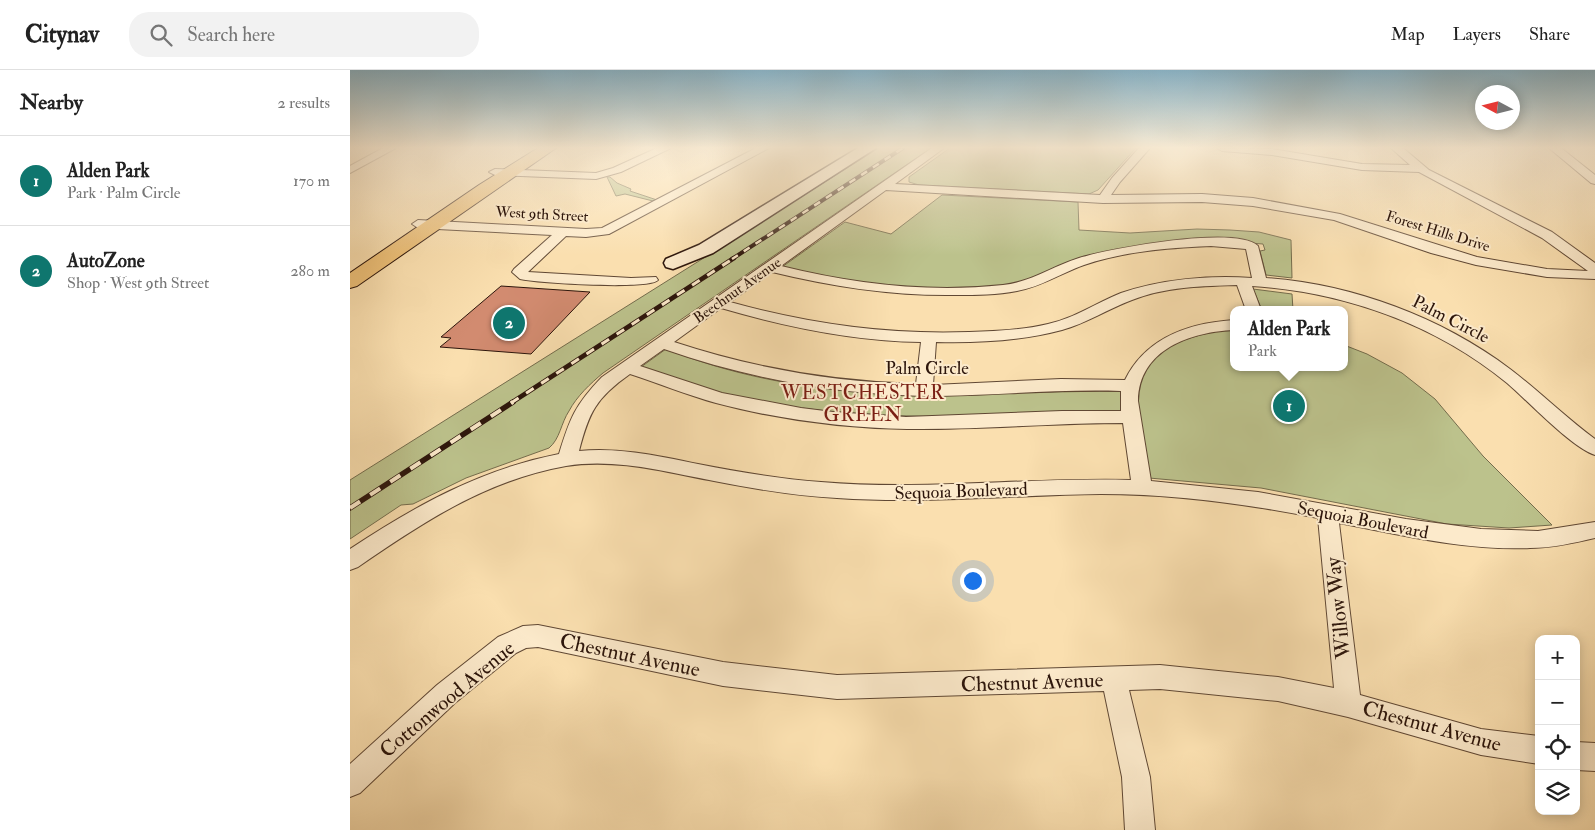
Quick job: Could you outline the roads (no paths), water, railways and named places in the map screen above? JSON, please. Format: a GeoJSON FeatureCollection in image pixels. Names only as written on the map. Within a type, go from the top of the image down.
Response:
{"type":"FeatureCollection","features":[{"type":"Feature","properties":{"kind":"main road"},"geometry":{"type":"LineString","coordinates":[[350,270],[426,224],[486,183]]}},
{"type":"Feature","properties":{"kind":"main road"},"geometry":{"type":"LineString","coordinates":[[350,282],[426,224]]}},
{"type":"Feature","properties":{"kind":"street","name":"West 9th Street"},"geometry":{"type":"LineString","coordinates":[[426,224],[594,233],[614,227],[697,183]]}},
{"type":"Feature","properties":{"kind":"street"},"geometry":{"type":"LineString","coordinates":[[673,264],[706,249],[812,183]]}},
{"type":"Feature","properties":{"kind":"street","name":"Beechnut Avenue"},"geometry":{"type":"LineString","coordinates":[[567,459],[578,420],[591,399],[608,381],[890,183]]}},
{"type":"Feature","properties":{"kind":"street"},"geometry":{"type":"LineString","coordinates":[[1103,199],[1114,183]]}},
{"type":"Feature","properties":{"kind":"street"},"geometry":{"type":"LineString","coordinates":[[1449,183],[1547,235],[1595,269]]}},
{"type":"Feature","properties":{"kind":"street","name":"Forest Hills Drive"},"geometry":{"type":"LineString","coordinates":[[885,187],[1103,199],[1210,198],[1276,205],[1336,217],[1476,261],[1527,271],[1595,275]]}},
{"type":"Feature","properties":{"kind":"street"},"geometry":{"type":"LineString","coordinates":[[563,232],[519,272],[525,276],[621,282],[651,280]]}},
{"type":"Feature","properties":{"kind":"street"},"geometry":{"type":"LineString","coordinates":[[770,267],[812,278],[861,287],[909,291],[967,291],[1020,286],[1083,261],[1119,252],[1158,246],[1225,244],[1250,246],[1253,249],[1260,282]]}},
{"type":"Feature","properties":{"kind":"street"},"geometry":{"type":"LineString","coordinates":[[1243,281],[1252,306]]}},
{"type":"Feature","properties":{"kind":"street","name":"Palm Circle"},"geometry":{"type":"LineString","coordinates":[[719,303],[752,313],[811,326],[874,334],[929,337],[1006,334],[1041,330],[1083,318],[1129,296],[1190,282],[1243,281],[1292,286],[1347,297],[1417,322],[1457,342],[1490,362],[1516,382],[1569,430],[1595,448]]}},
{"type":"Feature","properties":{"kind":"street"},"geometry":{"type":"LineString","coordinates":[[1142,488],[1132,417],[1130,386],[1139,368],[1150,354],[1161,345],[1192,331],[1230,325]]}},
{"type":"Feature","properties":{"kind":"street"},"geometry":{"type":"LineString","coordinates":[[924,390],[929,337]]}},
{"type":"Feature","properties":{"kind":"street","name":"Palm Circle"},"geometry":{"type":"LineString","coordinates":[[662,342],[730,366],[800,380],[846,386],[924,390],[1050,385],[1130,386]]}},
{"type":"Feature","properties":{"kind":"street"},"geometry":{"type":"LineString","coordinates":[[627,367],[719,398],[801,414],[833,418],[924,422],[1062,417],[1132,417]]}},
{"type":"Feature","properties":{"kind":"street","name":"Sequoia Boulevard"},"geometry":{"type":"LineString","coordinates":[[350,561],[440,502],[490,479],[567,459],[591,456],[628,457],[760,483],[854,492],[934,494],[1090,486],[1142,488],[1222,494],[1445,535],[1512,540],[1567,536],[1595,530]]}},
{"type":"Feature","properties":{"kind":"street","name":"Willow Way"},"geometry":{"type":"LineString","coordinates":[[1328,513],[1348,704]]}},
{"type":"Feature","properties":{"kind":"street","name":"Chestnut Avenue"},"geometry":{"type":"LineString","coordinates":[[523,637],[538,636],[722,674],[837,687],[1160,677],[1278,689],[1348,704],[1481,742],[1535,749]]}},
{"type":"Feature","properties":{"kind":"street","name":"Cottonwood Avenue"},"geometry":{"type":"LineString","coordinates":[[350,783],[446,694],[506,645],[523,637]]}},
{"type":"Feature","properties":{"kind":"street"},"geometry":{"type":"LineString","coordinates":[[1114,679],[1136,777],[1140,830]]}},
{"type":"Feature","properties":{"kind":"street"},"geometry":{"type":"LineString","coordinates":[[1580,756],[1595,757]]}},
{"type":"Feature","properties":{"kind":"railway"},"geometry":{"type":"LineString","coordinates":[[732,259],[848,183]]}},
{"type":"Feature","properties":{"kind":"railway"},"geometry":{"type":"LineString","coordinates":[[511,403],[734,258]]}},
{"type":"Feature","properties":{"kind":"railway"},"geometry":{"type":"LineString","coordinates":[[350,508],[513,402]]}},
{"type":"Feature","properties":{"kind":"place","name":"AutoZone"},"geometry":{"type":"Point","coordinates":[509,323]}},
{"type":"Feature","properties":{"kind":"place","name":"Alden Park"},"geometry":{"type":"Point","coordinates":[1289,406]}},
{"type":"Feature","properties":{"kind":"district","name":"WESTCHESTER GREEN"},"geometry":{"type":"Point","coordinates":[863,403]}}]}
